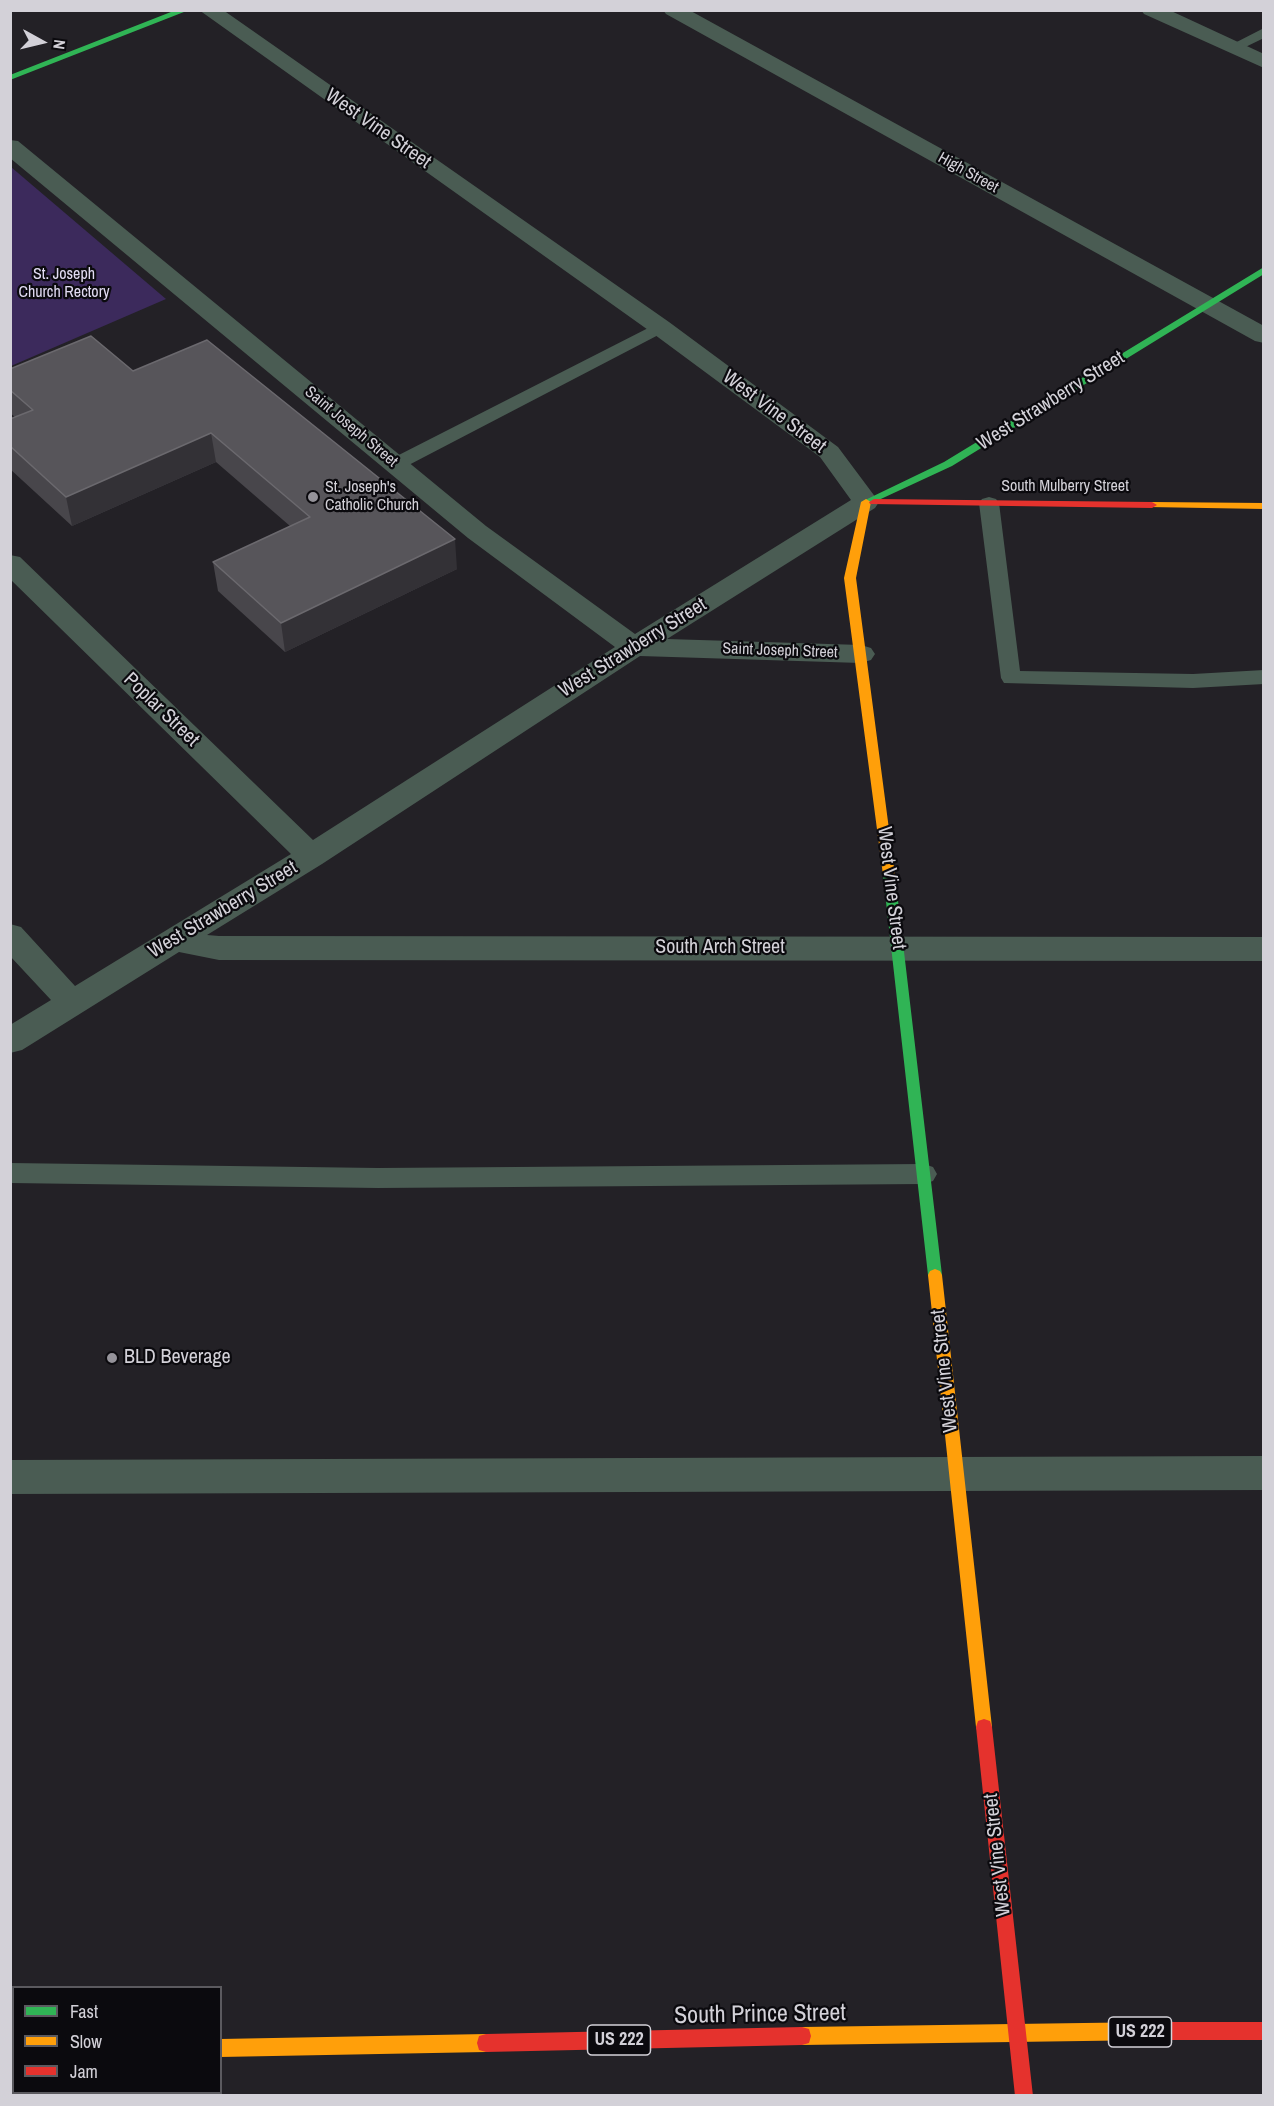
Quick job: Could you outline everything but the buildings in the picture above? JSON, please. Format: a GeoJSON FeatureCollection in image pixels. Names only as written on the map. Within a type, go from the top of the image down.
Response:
{"type":"FeatureCollection","features":[{"type":"Feature","properties":{"kind":"main road"},"geometry":{"type":"LineString","coordinates":[[10,78],[186,10]]}},
{"type":"Feature","properties":{"kind":"main road","name":"West Strawberry Street"},"geometry":{"type":"LineString","coordinates":[[866,502],[948,464],[1263,270]]}},
{"type":"Feature","properties":{"kind":"main road","name":"South Mulberry Street"},"geometry":{"type":"LineString","coordinates":[[866,502],[1263,506]]}},
{"type":"Feature","properties":{"kind":"main road","name":"West Vine Street"},"geometry":{"type":"LineString","coordinates":[[866,502],[850,578],[899,949],[1024,2096]]}},
{"type":"Feature","properties":{"kind":"main road","name":"South Prince Street"},"geometry":{"type":"LineString","coordinates":[[222,2048],[1017,2032],[1263,2031]]}},
{"type":"Feature","properties":{"kind":"street","name":"West Vine Street"},"geometry":{"type":"LineString","coordinates":[[209,10],[660,327],[829,453],[866,502]]}},
{"type":"Feature","properties":{"kind":"street","name":"High Street"},"geometry":{"type":"LineString","coordinates":[[673,10],[1263,336]]}},
{"type":"Feature","properties":{"kind":"street"},"geometry":{"type":"LineString","coordinates":[[1151,10],[1263,62]]}},
{"type":"Feature","properties":{"kind":"street","name":"Saint Joseph Street"},"geometry":{"type":"LineString","coordinates":[[10,147],[477,532],[634,647],[861,654]]}},
{"type":"Feature","properties":{"kind":"street","name":"West Strawberry Street"},"geometry":{"type":"LineString","coordinates":[[10,1041],[311,856],[634,647],[866,502]]}},
{"type":"Feature","properties":{"kind":"street","name":"Poplar Street"},"geometry":{"type":"LineString","coordinates":[[10,563],[311,856]]}},
{"type":"Feature","properties":{"kind":"street"},"geometry":{"type":"LineString","coordinates":[[10,935],[72,1003]]}},
{"type":"Feature","properties":{"kind":"street","name":"South Arch Street"},"geometry":{"type":"LineString","coordinates":[[181,936],[188,943],[219,948],[1263,949]]}},
{"type":"Feature","properties":{"kind":"street"},"geometry":{"type":"LineString","coordinates":[[10,1477],[1263,1473]]}},
{"type":"Feature","properties":{"kind":"lane"},"geometry":{"type":"LineString","coordinates":[[1233,48],[1263,32]]}},
{"type":"Feature","properties":{"kind":"lane"},"geometry":{"type":"LineString","coordinates":[[396,464],[660,327]]}},
{"type":"Feature","properties":{"kind":"lane"},"geometry":{"type":"LineString","coordinates":[[989,503],[1011,678],[1193,681],[1263,677]]}},
{"type":"Feature","properties":{"kind":"lane"},"geometry":{"type":"LineString","coordinates":[[10,1173],[378,1178],[924,1174]]}},
{"type":"Feature","properties":{"kind":"green space","name":"St. Joseph Church Rectory"},"geometry":{"type":"Polygon","coordinates":[[[11,167],[166,299],[11,366],[11,167]]]}},
{"type":"Feature","properties":{"kind":"traffic: fast"},"geometry":{"type":"LineString","coordinates":[[10,78],[185,10]]}},
{"type":"Feature","properties":{"kind":"traffic: fast"},"geometry":{"type":"LineString","coordinates":[[866,502],[948,464],[1264,270]]}},
{"type":"Feature","properties":{"kind":"traffic: fast"},"geometry":{"type":"LineString","coordinates":[[889,875],[935,1275]]}},
{"type":"Feature","properties":{"kind":"traffic: slow"},"geometry":{"type":"LineString","coordinates":[[866,502],[850,578],[889,875]]}},
{"type":"Feature","properties":{"kind":"traffic: slow"},"geometry":{"type":"LineString","coordinates":[[1152,505],[1264,506]]}},
{"type":"Feature","properties":{"kind":"traffic: slow"},"geometry":{"type":"LineString","coordinates":[[935,1275],[984,1727]]}},
{"type":"Feature","properties":{"kind":"traffic: slow"},"geometry":{"type":"LineString","coordinates":[[802,2036],[1154,2031]]}},
{"type":"Feature","properties":{"kind":"traffic: slow"},"geometry":{"type":"LineString","coordinates":[[222,2048],[486,2043]]}},
{"type":"Feature","properties":{"kind":"traffic: jam"},"geometry":{"type":"LineString","coordinates":[[874,502],[1152,505]]}},
{"type":"Feature","properties":{"kind":"traffic: jam"},"geometry":{"type":"LineString","coordinates":[[984,1727],[1024,2096]]}},
{"type":"Feature","properties":{"kind":"traffic: jam"},"geometry":{"type":"LineString","coordinates":[[1154,2031],[1264,2031]]}},
{"type":"Feature","properties":{"kind":"traffic: jam"},"geometry":{"type":"LineString","coordinates":[[486,2043],[802,2036]]}},
{"type":"Feature","properties":{"kind":"place","name":"St. Joseph's Catholic Church"},"geometry":{"type":"Point","coordinates":[313,497]}},
{"type":"Feature","properties":{"kind":"place","name":"BLD Beverage"},"geometry":{"type":"Point","coordinates":[112,1358]}}]}
